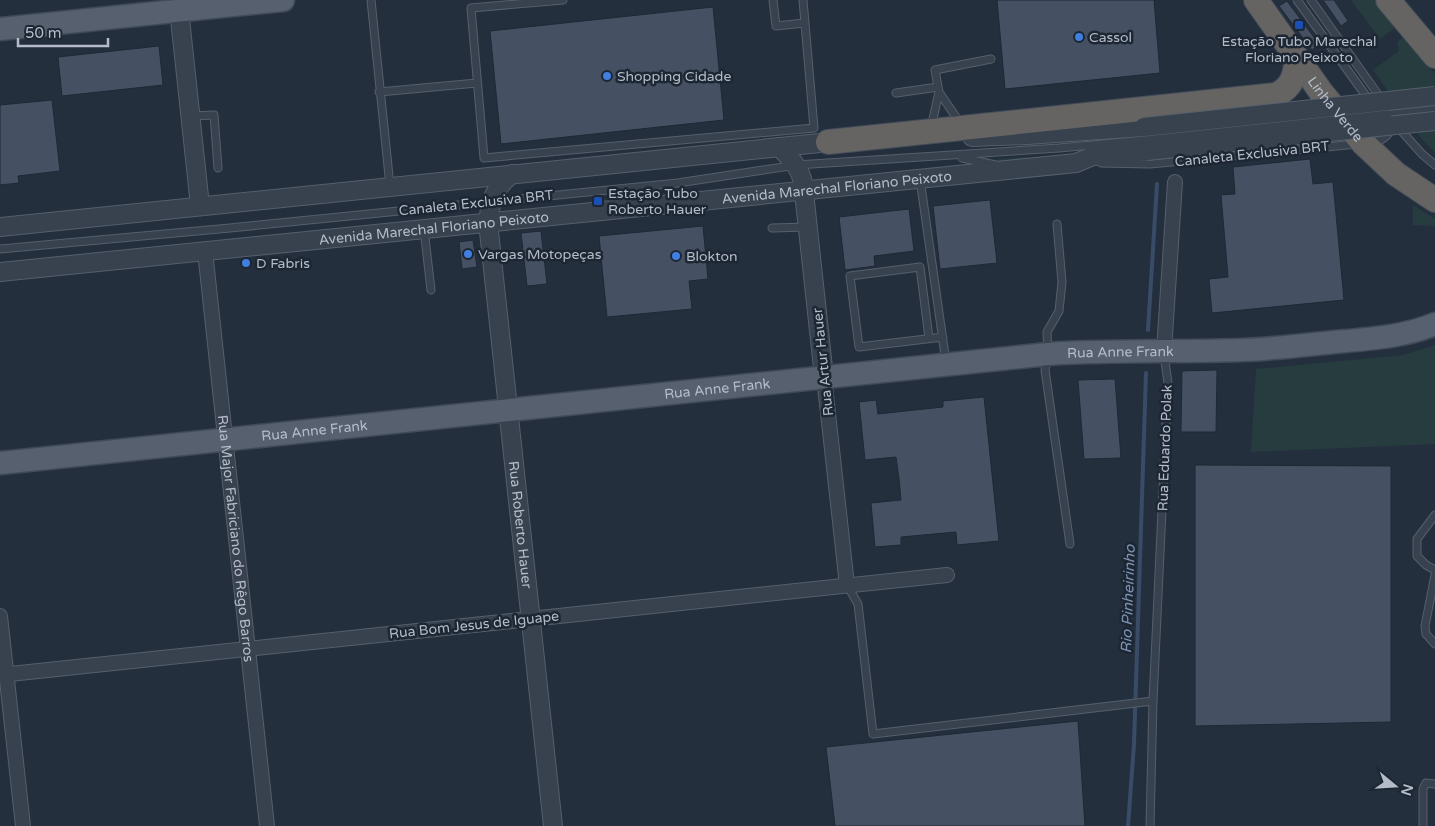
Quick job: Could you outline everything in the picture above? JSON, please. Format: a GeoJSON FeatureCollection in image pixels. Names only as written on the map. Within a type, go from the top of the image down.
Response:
{"type":"FeatureCollection","features":[{"type":"Feature","properties":{"kind":"highway","name":"Linha Verde"},"geometry":{"type":"LineString","coordinates":[[1256,0],[1321,92],[1363,143],[1396,174],[1435,200]]}},
{"type":"Feature","properties":{"kind":"highway"},"geometry":{"type":"LineString","coordinates":[[1388,0],[1435,56]]}},
{"type":"Feature","properties":{"kind":"highway"},"geometry":{"type":"LineString","coordinates":[[828,142],[1276,95],[1285,91],[1292,83],[1296,71],[1296,56]]}},
{"type":"Feature","properties":{"kind":"main road"},"geometry":{"type":"LineString","coordinates":[[0,29],[178,5],[283,0]]}},
{"type":"Feature","properties":{"kind":"main road","name":"Rua Anne Frank"},"geometry":{"type":"LineString","coordinates":[[0,463],[1048,354],[1243,350],[1306,345],[1388,336],[1410,332],[1435,324]]}},
{"type":"Feature","properties":{"kind":"street"},"geometry":{"type":"LineString","coordinates":[[178,5],[200,206]]}},
{"type":"Feature","properties":{"kind":"street","name":"Avenida Marechal Floriano Peixoto"},"geometry":{"type":"LineString","coordinates":[[0,272],[1076,163],[1093,156],[1124,159],[1146,139],[1435,96]]}},
{"type":"Feature","properties":{"kind":"street"},"geometry":{"type":"LineString","coordinates":[[1067,116],[1105,130]]}},
{"type":"Feature","properties":{"kind":"street","name":"Avenida Marechal Floriano Peixoto"},"geometry":{"type":"LineString","coordinates":[[0,227],[512,174],[782,139],[828,142],[1105,130],[1146,139],[1435,121]]}},
{"type":"Feature","properties":{"kind":"street","name":"Rua Artur Hauer"},"geometry":{"type":"LineString","coordinates":[[782,139],[801,173],[804,190],[847,585]]}},
{"type":"Feature","properties":{"kind":"street"},"geometry":{"type":"LineString","coordinates":[[491,202],[502,182],[512,174]]}},
{"type":"Feature","properties":{"kind":"street","name":"Rua Eduardo Polak"},"geometry":{"type":"LineString","coordinates":[[1164,351],[1175,182]]}},
{"type":"Feature","properties":{"kind":"street","name":"Rua Roberto Hauer"},"geometry":{"type":"LineString","coordinates":[[491,202],[488,222],[553,826]]}},
{"type":"Feature","properties":{"kind":"street","name":"Rua Major Fabriciano do Rêgo Barros"},"geometry":{"type":"LineString","coordinates":[[205,251],[267,826]]}},
{"type":"Feature","properties":{"kind":"street","name":"Rua Bom Jesus de Iguape"},"geometry":{"type":"LineString","coordinates":[[3,675],[947,575]]}},
{"type":"Feature","properties":{"kind":"street"},"geometry":{"type":"LineString","coordinates":[[0,616],[3,675],[23,826]]}},
{"type":"Feature","properties":{"kind":"lane"},"geometry":{"type":"LineString","coordinates":[[371,0],[390,187]]}},
{"type":"Feature","properties":{"kind":"lane"},"geometry":{"type":"LineString","coordinates":[[563,0],[471,8],[484,158],[782,139],[814,128],[803,0]]}},
{"type":"Feature","properties":{"kind":"lane"},"geometry":{"type":"LineString","coordinates":[[774,0],[776,26],[805,22]]}},
{"type":"Feature","properties":{"kind":"lane"},"geometry":{"type":"LineString","coordinates":[[1297,0],[1374,107],[1388,114]]}},
{"type":"Feature","properties":{"kind":"lane"},"geometry":{"type":"LineString","coordinates":[[1311,0],[1385,104],[1388,114],[1393,121],[1422,154],[1435,165]]}},
{"type":"Feature","properties":{"kind":"lane"},"geometry":{"type":"LineString","coordinates":[[930,131],[938,90],[935,70],[991,58]]}},
{"type":"Feature","properties":{"kind":"lane"},"geometry":{"type":"LineString","coordinates":[[379,92],[477,83]]}},
{"type":"Feature","properties":{"kind":"lane"},"geometry":{"type":"LineString","coordinates":[[896,93],[938,90]]}},
{"type":"Feature","properties":{"kind":"lane"},"geometry":{"type":"LineString","coordinates":[[938,90],[962,127]]}},
{"type":"Feature","properties":{"kind":"lane","name":"Canaleta Exclusiva BRT"},"geometry":{"type":"LineString","coordinates":[[0,249],[678,183],[796,165],[1059,148],[1435,109]]}},
{"type":"Feature","properties":{"kind":"lane"},"geometry":{"type":"LineString","coordinates":[[190,116],[214,115],[218,168]]}},
{"type":"Feature","properties":{"kind":"lane","name":"Canaleta Exclusiva BRT"},"geometry":{"type":"LineString","coordinates":[[1076,163],[1124,159],[1168,163],[1363,143],[1384,139],[1391,130],[1393,121]]}},
{"type":"Feature","properties":{"kind":"lane","name":"Canaleta Exclusiva BRT"},"geometry":{"type":"LineString","coordinates":[[1059,148],[1093,156]]}},
{"type":"Feature","properties":{"kind":"lane","name":"Canaleta Exclusiva BRT"},"geometry":{"type":"LineString","coordinates":[[952,156],[1017,169]]}},
{"type":"Feature","properties":{"kind":"lane"},"geometry":{"type":"LineString","coordinates":[[920,179],[946,364]]}},
{"type":"Feature","properties":{"kind":"lane"},"geometry":{"type":"LineString","coordinates":[[1057,224],[1062,282],[1060,311],[1047,332],[1048,354],[1045,370],[1070,544]]}},
{"type":"Feature","properties":{"kind":"lane"},"geometry":{"type":"LineString","coordinates":[[772,228],[808,227]]}},
{"type":"Feature","properties":{"kind":"lane"},"geometry":{"type":"LineString","coordinates":[[424,229],[431,290]]}},
{"type":"Feature","properties":{"kind":"lane"},"geometry":{"type":"LineString","coordinates":[[929,338],[920,267],[850,276],[859,347],[943,337]]}},
{"type":"Feature","properties":{"kind":"lane","name":"Rua Eduardo Polak"},"geometry":{"type":"LineString","coordinates":[[1150,826],[1153,701],[1168,383],[1164,351]]}},
{"type":"Feature","properties":{"kind":"lane"},"geometry":{"type":"LineString","coordinates":[[1435,515],[1418,539],[1417,556],[1426,566],[1435,570]]}},
{"type":"Feature","properties":{"kind":"lane"},"geometry":{"type":"LineString","coordinates":[[1435,575],[1425,626],[1426,634],[1435,644]]}},
{"type":"Feature","properties":{"kind":"lane"},"geometry":{"type":"LineString","coordinates":[[847,585],[858,604],[873,734],[1153,701]]}},
{"type":"Feature","properties":{"kind":"lane"},"geometry":{"type":"LineString","coordinates":[[1423,826],[1423,789],[1426,783],[1435,784]]}},
{"type":"Feature","properties":{"kind":"green space"},"geometry":{"type":"Polygon","coordinates":[[[1351,0],[1374,0],[1395,28],[1380,39],[1351,0]]]}},
{"type":"Feature","properties":{"kind":"green space"},"geometry":{"type":"Polygon","coordinates":[[[1403,37],[1435,74],[1435,153],[1422,139],[1373,70],[1399,51],[1397,42],[1403,37]]]}},
{"type":"Feature","properties":{"kind":"green space"},"geometry":{"type":"Polygon","coordinates":[[[1022,157],[1054,159],[1021,163],[991,160],[1022,157]]]}},
{"type":"Feature","properties":{"kind":"green space"},"geometry":{"type":"Polygon","coordinates":[[[1413,205],[1435,219],[1435,226],[1413,225],[1413,205]]]}},
{"type":"Feature","properties":{"kind":"green space"},"geometry":{"type":"Polygon","coordinates":[[[1435,345],[1435,444],[1251,452],[1256,369],[1403,355],[1435,345]]]}},
{"type":"Feature","properties":{"kind":"building","name":"Cassol"},"geometry":{"type":"Polygon","coordinates":[[[997,0],[1154,0],[1160,73],[1005,89],[997,0]]]}},
{"type":"Feature","properties":{"kind":"building","name":"Estação Tubo Marechal Floriano Peixoto"},"geometry":{"type":"Polygon","coordinates":[[[1323,0],[1334,0],[1348,21],[1341,26],[1323,0]]]}},
{"type":"Feature","properties":{"kind":"building","name":"Estação Tubo Marechal Floriano Peixoto"},"geometry":{"type":"Polygon","coordinates":[[[1287,1],[1319,44],[1312,50],[1279,6],[1287,1]]]}},
{"type":"Feature","properties":{"kind":"building","name":"Shopping Cidade"},"geometry":{"type":"Polygon","coordinates":[[[713,7],[724,120],[501,144],[490,31],[713,7]]]}},
{"type":"Feature","properties":{"kind":"building"},"geometry":{"type":"Polygon","coordinates":[[[159,46],[163,85],[62,96],[58,57],[159,46]]]}},
{"type":"Feature","properties":{"kind":"building"},"geometry":{"type":"Polygon","coordinates":[[[52,100],[60,171],[18,176],[19,183],[0,185],[0,105],[52,100]]]}},
{"type":"Feature","properties":{"kind":"building"},"geometry":{"type":"Polygon","coordinates":[[[1310,159],[1313,184],[1333,182],[1344,300],[1212,313],[1209,279],[1228,277],[1221,195],[1235,194],[1233,167],[1310,159]]]}},
{"type":"Feature","properties":{"kind":"building"},"geometry":{"type":"Polygon","coordinates":[[[990,200],[997,263],[940,269],[933,206],[990,200]]]}},
{"type":"Feature","properties":{"kind":"building"},"geometry":{"type":"Polygon","coordinates":[[[909,209],[914,251],[874,256],[875,266],[845,270],[839,217],[909,209]]]}},
{"type":"Feature","properties":{"kind":"building"},"geometry":{"type":"Polygon","coordinates":[[[703,226],[708,279],[689,281],[692,309],[607,317],[599,236],[703,226]]]}},
{"type":"Feature","properties":{"kind":"building"},"geometry":{"type":"Polygon","coordinates":[[[541,231],[547,284],[527,286],[521,233],[541,231]]]}},
{"type":"Feature","properties":{"kind":"building","name":"Vargas Motopeças"},"geometry":{"type":"Polygon","coordinates":[[[473,240],[477,267],[462,269],[459,242],[473,240]]]}},
{"type":"Feature","properties":{"kind":"building"},"geometry":{"type":"Polygon","coordinates":[[[1217,370],[1216,432],[1181,432],[1182,371],[1217,370]]]}},
{"type":"Feature","properties":{"kind":"building"},"geometry":{"type":"Polygon","coordinates":[[[1115,379],[1121,458],[1084,459],[1078,380],[1115,379]]]}},
{"type":"Feature","properties":{"kind":"building"},"geometry":{"type":"Polygon","coordinates":[[[984,397],[999,541],[957,545],[956,532],[901,537],[901,545],[875,547],[871,503],[901,500],[899,479],[896,457],[865,460],[859,402],[876,400],[878,414],[943,407],[943,401],[984,397]]]}},
{"type":"Feature","properties":{"kind":"building"},"geometry":{"type":"Polygon","coordinates":[[[1195,465],[1391,466],[1391,722],[1195,726],[1195,465]]]}},
{"type":"Feature","properties":{"kind":"building"},"geometry":{"type":"Polygon","coordinates":[[[1078,721],[1085,826],[835,826],[826,747],[1078,721]]]}},
{"type":"Feature","properties":{"kind":"waterway","name":"Rio Pinheirinho"},"geometry":{"type":"LineString","coordinates":[[1148,330],[1157,184]]}},
{"type":"Feature","properties":{"kind":"waterway","name":"Rio Pinheirinho"},"geometry":{"type":"LineString","coordinates":[[1128,826],[1134,744],[1146,373]]}},
{"type":"Feature","properties":{"kind":"place","name":"Estação Tubo Marechal Floriano Peixoto"},"geometry":{"type":"Point","coordinates":[1299,25]}},
{"type":"Feature","properties":{"kind":"place","name":"Cassol"},"geometry":{"type":"Point","coordinates":[1079,37]}},
{"type":"Feature","properties":{"kind":"place","name":"Shopping Cidade"},"geometry":{"type":"Point","coordinates":[607,76]}},
{"type":"Feature","properties":{"kind":"place","name":"Estação Tubo Roberto Hauer"},"geometry":{"type":"Point","coordinates":[598,201]}},
{"type":"Feature","properties":{"kind":"place","name":"Vargas Motopeças"},"geometry":{"type":"Point","coordinates":[468,254]}},
{"type":"Feature","properties":{"kind":"place","name":"Blokton"},"geometry":{"type":"Point","coordinates":[676,256]}},
{"type":"Feature","properties":{"kind":"place","name":"D Fabris"},"geometry":{"type":"Point","coordinates":[246,263]}}]}
